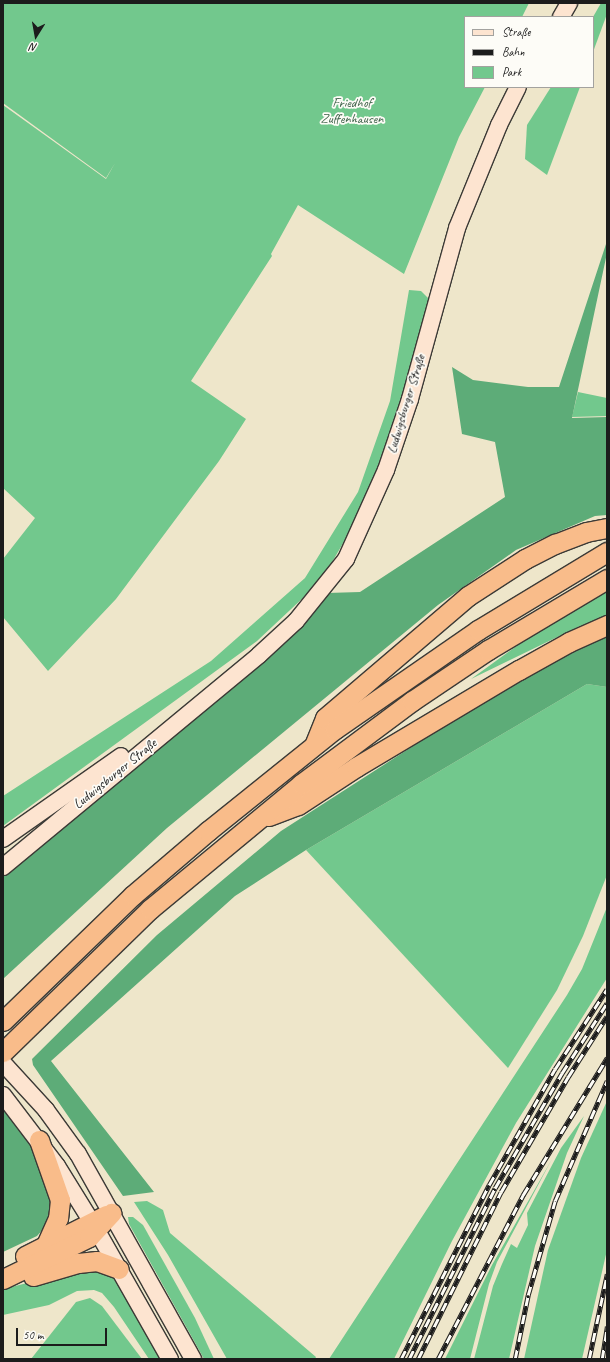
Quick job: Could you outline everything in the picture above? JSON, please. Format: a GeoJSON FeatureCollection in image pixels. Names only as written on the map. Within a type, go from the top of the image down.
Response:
{"type":"FeatureCollection","features":[{"type":"Feature","properties":{"kind":"highway"},"geometry":{"type":"LineString","coordinates":[[313,746],[325,718],[438,619],[525,559],[586,532],[607,528]]}},
{"type":"Feature","properties":{"kind":"highway"},"geometry":{"type":"LineString","coordinates":[[5,1019],[132,895],[313,746],[478,630],[607,552]]}},
{"type":"Feature","properties":{"kind":"highway"},"geometry":{"type":"LineString","coordinates":[[3,1052],[150,909],[254,821],[412,701],[488,650],[607,579]]}},
{"type":"Feature","properties":{"kind":"highway"},"geometry":{"type":"LineString","coordinates":[[254,821],[298,805],[356,767],[519,670],[569,642],[607,625]]}},
{"type":"Feature","properties":{"kind":"highway"},"geometry":{"type":"LineString","coordinates":[[39,1140],[60,1200],[58,1218],[46,1245]]}},
{"type":"Feature","properties":{"kind":"highway"},"geometry":{"type":"LineString","coordinates":[[3,1265],[94,1225],[111,1213]]}},
{"type":"Feature","properties":{"kind":"highway"},"geometry":{"type":"LineString","coordinates":[[3,1279],[81,1242],[94,1225]]}},
{"type":"Feature","properties":{"kind":"highway"},"geometry":{"type":"LineString","coordinates":[[3,1284],[78,1263],[97,1261],[119,1269]]}},
{"type":"Feature","properties":{"kind":"main road"},"geometry":{"type":"LineString","coordinates":[[562,16],[570,3]]}},
{"type":"Feature","properties":{"kind":"main road","name":"Ludwigsburger Straße"},"geometry":{"type":"LineString","coordinates":[[3,867],[227,681],[296,621],[346,559],[389,463],[410,399],[457,228],[499,125],[518,88]]}},
{"type":"Feature","properties":{"kind":"main road","name":"Ludwigsburger Straße"},"geometry":{"type":"LineString","coordinates":[[3,839],[227,681]]}},
{"type":"Feature","properties":{"kind":"main road"},"geometry":{"type":"LineString","coordinates":[[3,1063],[46,1110],[78,1154],[193,1359]]}},
{"type":"Feature","properties":{"kind":"main road"},"geometry":{"type":"LineString","coordinates":[[3,1095],[39,1140],[94,1225],[170,1359]]}},
{"type":"Feature","properties":{"kind":"green space","name":"Friedhof Zuffenhausen"},"geometry":{"type":"Polygon","coordinates":[[[3,3],[529,3],[522,16],[464,16],[464,88],[484,88],[459,137],[404,274],[298,205],[271,254],[272,256],[191,381],[246,419],[219,461],[116,599],[48,671],[3,617],[3,559],[35,518],[3,488],[3,105],[106,179],[115,163],[106,178],[3,103],[3,3]]]}},
{"type":"Feature","properties":{"kind":"green space"},"geometry":{"type":"Polygon","coordinates":[[[601,3],[607,3],[607,14],[594,49],[594,16],[601,3]]]}},
{"type":"Feature","properties":{"kind":"green space"},"geometry":{"type":"Polygon","coordinates":[[[550,88],[580,88],[547,175],[525,159],[527,125],[550,88]]]}},
{"type":"Feature","properties":{"kind":"green space"},"geometry":{"type":"Polygon","coordinates":[[[607,241],[607,253],[572,418],[607,417],[607,515],[595,516],[516,550],[438,605],[167,828],[3,979],[3,876],[84,806],[283,644],[327,593],[360,592],[505,497],[495,442],[462,434],[452,367],[473,380],[528,387],[559,387],[607,241]]]}},
{"type":"Feature","properties":{"kind":"green space"},"geometry":{"type":"Polygon","coordinates":[[[409,290],[421,291],[429,299],[394,431],[356,521],[321,581],[257,641],[3,826],[3,796],[211,661],[305,578],[358,492],[390,401],[409,290]]]}},
{"type":"Feature","properties":{"kind":"green space"},"geometry":{"type":"Polygon","coordinates":[[[578,392],[607,398],[607,416],[572,417],[578,392]]]}},
{"type":"Feature","properties":{"kind":"green space"},"geometry":{"type":"Polygon","coordinates":[[[607,586],[607,617],[580,626],[471,679],[568,609],[607,586]]]}},
{"type":"Feature","properties":{"kind":"green space"},"geometry":{"type":"Polygon","coordinates":[[[607,635],[607,687],[587,684],[306,850],[235,896],[51,1061],[154,1192],[123,1196],[33,1065],[32,1059],[157,935],[281,831],[424,739],[574,649],[607,635]]]}},
{"type":"Feature","properties":{"kind":"green space"},"geometry":{"type":"Polygon","coordinates":[[[587,684],[607,687],[607,875],[583,936],[557,990],[508,1068],[306,850],[587,684]]]}},
{"type":"Feature","properties":{"kind":"green space"},"geometry":{"type":"Polygon","coordinates":[[[607,907],[607,978],[516,1123],[452,1241],[394,1359],[329,1359],[567,995],[582,969],[607,907]]]}},
{"type":"Feature","properties":{"kind":"green space"},"geometry":{"type":"Polygon","coordinates":[[[607,1101],[607,1250],[582,1359],[524,1359],[548,1250],[581,1158],[607,1101]]]}},
{"type":"Feature","properties":{"kind":"green space"},"geometry":{"type":"Polygon","coordinates":[[[3,1103],[32,1139],[56,1203],[45,1227],[37,1236],[3,1252],[3,1103]]]}},
{"type":"Feature","properties":{"kind":"green space"},"geometry":{"type":"Polygon","coordinates":[[[584,1116],[567,1153],[535,1246],[509,1359],[474,1359],[493,1286],[511,1244],[517,1248],[528,1225],[527,1213],[561,1148],[584,1116]]]}},
{"type":"Feature","properties":{"kind":"green space"},"geometry":{"type":"Polygon","coordinates":[[[552,1159],[497,1262],[489,1284],[470,1359],[445,1359],[492,1265],[552,1159]]]}},
{"type":"Feature","properties":{"kind":"green space"},"geometry":{"type":"Polygon","coordinates":[[[147,1201],[163,1210],[170,1233],[316,1357],[315,1359],[227,1359],[168,1255],[134,1202],[147,1201]]]}},
{"type":"Feature","properties":{"kind":"green space"},"geometry":{"type":"Polygon","coordinates":[[[128,1217],[133,1217],[143,1225],[195,1318],[214,1359],[204,1359],[129,1224],[128,1217]]]}},
{"type":"Feature","properties":{"kind":"green space"},"geometry":{"type":"Polygon","coordinates":[[[92,1267],[115,1277],[164,1359],[149,1359],[114,1307],[102,1293],[94,1290],[77,1291],[49,1305],[3,1315],[3,1289],[92,1267]]]}},
{"type":"Feature","properties":{"kind":"green space"},"geometry":{"type":"Polygon","coordinates":[[[90,1298],[102,1306],[142,1359],[31,1359],[76,1302],[90,1298]]]}},
{"type":"Feature","properties":{"kind":"railway"},"geometry":{"type":"LineString","coordinates":[[401,1359],[489,1185],[555,1069],[607,989]]}},
{"type":"Feature","properties":{"kind":"railway"},"geometry":{"type":"LineString","coordinates":[[409,1359],[495,1188],[562,1073],[607,1003]]}},
{"type":"Feature","properties":{"kind":"railway"},"geometry":{"type":"LineString","coordinates":[[418,1359],[501,1192],[568,1077],[607,1016]]}},
{"type":"Feature","properties":{"kind":"railway"},"geometry":{"type":"LineString","coordinates":[[438,1359],[523,1195],[607,1058]]}},
{"type":"Feature","properties":{"kind":"railway"},"geometry":{"type":"LineString","coordinates":[[515,1359],[528,1295],[555,1201],[607,1081]]}},
{"type":"Feature","properties":{"kind":"railway"},"geometry":{"type":"LineString","coordinates":[[589,1359],[607,1274]]}},
{"type":"Feature","properties":{"kind":"railway"},"geometry":{"type":"LineString","coordinates":[[602,1359],[607,1326]]}}]}
